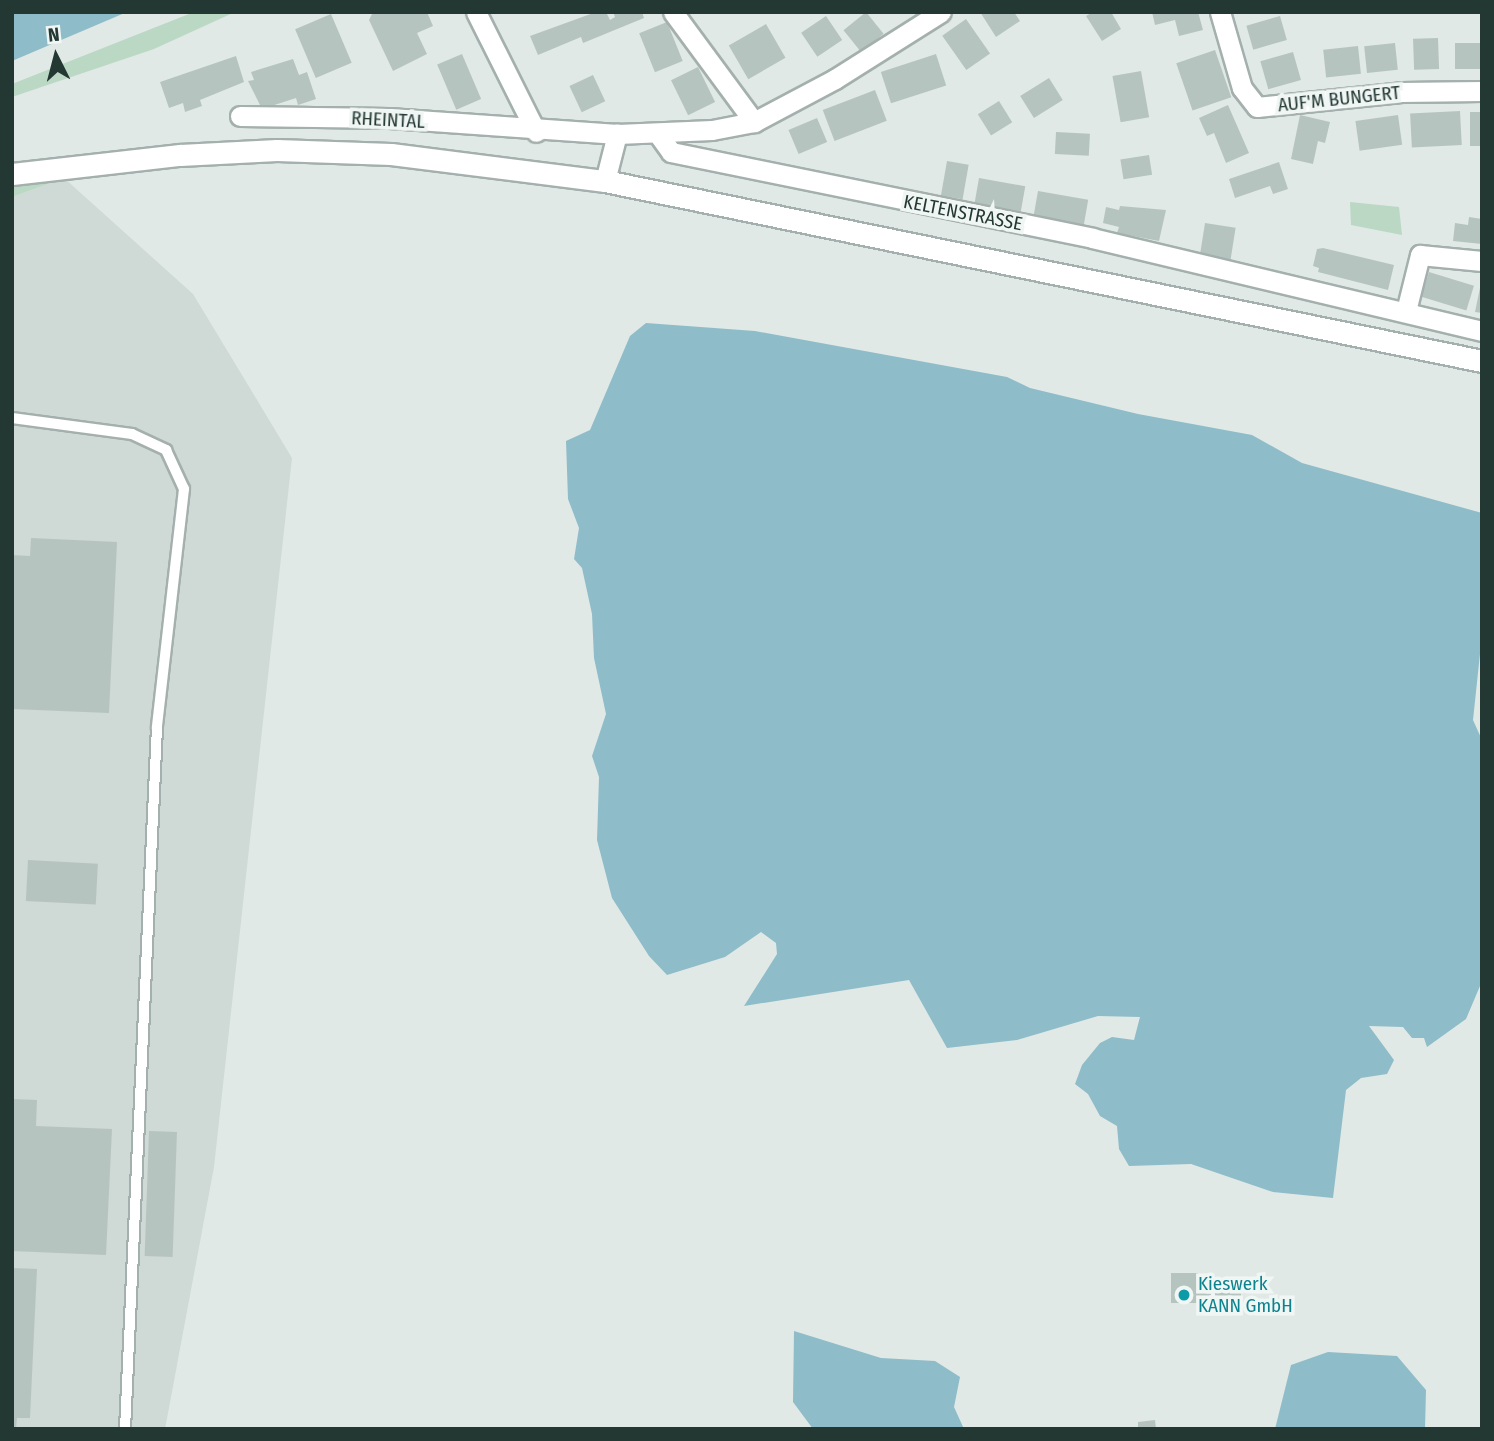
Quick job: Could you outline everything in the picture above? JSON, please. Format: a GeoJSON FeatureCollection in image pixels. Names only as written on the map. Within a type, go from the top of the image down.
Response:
{"type":"FeatureCollection","features":[{"type":"Feature","properties":{"kind":"street"},"geometry":{"type":"LineString","coordinates":[[476,12],[536,132]]}},
{"type":"Feature","properties":{"kind":"street"},"geometry":{"type":"LineString","coordinates":[[673,12],[754,122]]}},
{"type":"Feature","properties":{"kind":"street","name":"RHEINTAL"},"geometry":{"type":"LineString","coordinates":[[240,116],[389,118],[536,132],[617,134],[659,134],[754,122],[835,79],[941,12]]}},
{"type":"Feature","properties":{"kind":"street","name":"AUF'M BUNGERT"},"geometry":{"type":"LineString","coordinates":[[1220,12],[1242,88],[1256,107],[1401,92],[1482,90]]}},
{"type":"Feature","properties":{"kind":"street"},"geometry":{"type":"LineString","coordinates":[[605,181],[617,134]]}},
{"type":"Feature","properties":{"kind":"street","name":"KELTENSTRASSE"},"geometry":{"type":"LineString","coordinates":[[659,134],[671,152],[1092,238],[1482,331]]}},
{"type":"Feature","properties":{"kind":"street"},"geometry":{"type":"LineString","coordinates":[[12,174],[180,155],[277,150],[391,155],[605,181],[1482,361]]}},
{"type":"Feature","properties":{"kind":"street"},"geometry":{"type":"LineString","coordinates":[[1406,311],[1420,255],[1482,261]]}},
{"type":"Feature","properties":{"kind":"lane"},"geometry":{"type":"LineString","coordinates":[[12,418],[132,435],[166,450],[184,489],[157,727],[125,1429]]}},
{"type":"Feature","properties":{"kind":"shaded area"},"geometry":{"type":"Polygon","coordinates":[[[64,178],[193,294],[292,458],[214,1167],[165,1429],[12,1429],[12,197],[64,178]]]}},
{"type":"Feature","properties":{"kind":"green space"},"geometry":{"type":"Polygon","coordinates":[[[194,12],[235,12],[154,49],[12,97],[12,84],[194,12]]]}},
{"type":"Feature","properties":{"kind":"green space"},"geometry":{"type":"Polygon","coordinates":[[[64,178],[12,197],[12,186],[64,178]]]}},
{"type":"Feature","properties":{"kind":"green space"},"geometry":{"type":"Polygon","coordinates":[[[1350,202],[1399,207],[1402,235],[1351,225],[1350,202]]]}},
{"type":"Feature","properties":{"kind":"water"},"geometry":{"type":"Polygon","coordinates":[[[12,12],[127,12],[12,61],[12,12]]]}},
{"type":"Feature","properties":{"kind":"water"},"geometry":{"type":"Polygon","coordinates":[[[646,323],[755,331],[1007,377],[1030,388],[1138,414],[1252,435],[1302,463],[1482,513],[1482,635],[1473,720],[1482,740],[1480,986],[1466,1019],[1427,1047],[1424,1038],[1412,1038],[1403,1027],[1369,1026],[1394,1060],[1387,1074],[1361,1078],[1346,1090],[1333,1198],[1273,1192],[1191,1164],[1129,1166],[1119,1149],[1117,1126],[1100,1116],[1088,1094],[1075,1084],[1082,1065],[1100,1043],[1112,1037],[1134,1040],[1140,1017],[1098,1016],[1017,1040],[947,1048],[909,980],[744,1006],[777,954],[776,943],[761,932],[725,957],[667,975],[649,956],[612,898],[597,840],[599,777],[592,756],[606,714],[594,658],[592,614],[582,568],[574,559],[579,528],[568,499],[566,441],[590,430],[630,336],[646,323]]]}},
{"type":"Feature","properties":{"kind":"water"},"geometry":{"type":"Polygon","coordinates":[[[794,1331],[881,1358],[935,1361],[960,1377],[954,1407],[964,1429],[813,1429],[793,1402],[794,1331]]]}},
{"type":"Feature","properties":{"kind":"water"},"geometry":{"type":"Polygon","coordinates":[[[1328,1352],[1397,1356],[1426,1390],[1425,1429],[1275,1429],[1291,1365],[1328,1352]]]}},
{"type":"Feature","properties":{"kind":"building"},"geometry":{"type":"Polygon","coordinates":[[[373,12],[427,12],[433,26],[417,33],[427,54],[393,71],[369,20],[373,12]]]}},
{"type":"Feature","properties":{"kind":"building"},"geometry":{"type":"Polygon","coordinates":[[[596,12],[606,12],[610,20],[615,17],[613,12],[642,12],[644,18],[583,43],[581,37],[538,55],[530,36],[596,12]]]}},
{"type":"Feature","properties":{"kind":"building"},"geometry":{"type":"Polygon","coordinates":[[[866,12],[884,34],[861,52],[843,30],[866,12]]]}},
{"type":"Feature","properties":{"kind":"building"},"geometry":{"type":"Polygon","coordinates":[[[980,12],[1014,12],[1020,21],[996,37],[980,12]]]}},
{"type":"Feature","properties":{"kind":"building"},"geometry":{"type":"Polygon","coordinates":[[[1093,12],[1111,12],[1121,29],[1102,41],[1086,16],[1093,12]]]}},
{"type":"Feature","properties":{"kind":"building"},"geometry":{"type":"Polygon","coordinates":[[[1152,12],[1198,12],[1203,30],[1179,36],[1175,20],[1155,25],[1152,12]]]}},
{"type":"Feature","properties":{"kind":"building"},"geometry":{"type":"Polygon","coordinates":[[[331,14],[352,63],[316,78],[295,29],[331,14]]]}},
{"type":"Feature","properties":{"kind":"building"},"geometry":{"type":"Polygon","coordinates":[[[826,16],[842,40],[817,57],[801,33],[826,16]]]}},
{"type":"Feature","properties":{"kind":"building"},"geometry":{"type":"Polygon","coordinates":[[[1280,16],[1287,40],[1253,50],[1246,26],[1280,16]]]}},
{"type":"Feature","properties":{"kind":"building"},"geometry":{"type":"Polygon","coordinates":[[[966,19],[990,53],[966,70],[942,36],[966,19]]]}},
{"type":"Feature","properties":{"kind":"building"},"geometry":{"type":"Polygon","coordinates":[[[667,22],[683,61],[655,72],[639,33],[667,22]]]}},
{"type":"Feature","properties":{"kind":"building"},"geometry":{"type":"Polygon","coordinates":[[[766,24],[786,58],[748,79],[729,46],[766,24]]]}},
{"type":"Feature","properties":{"kind":"building"},"geometry":{"type":"Polygon","coordinates":[[[1438,38],[1439,69],[1414,70],[1413,39],[1438,38]]]}},
{"type":"Feature","properties":{"kind":"building"},"geometry":{"type":"Polygon","coordinates":[[[1395,43],[1398,70],[1367,73],[1364,46],[1395,43]]]}},
{"type":"Feature","properties":{"kind":"building"},"geometry":{"type":"Polygon","coordinates":[[[1455,43],[1482,43],[1482,69],[1455,69],[1455,43]]]}},
{"type":"Feature","properties":{"kind":"building"},"geometry":{"type":"Polygon","coordinates":[[[1358,46],[1361,74],[1326,78],[1323,50],[1358,46]]]}},
{"type":"Feature","properties":{"kind":"building"},"geometry":{"type":"Polygon","coordinates":[[[1215,50],[1231,97],[1193,111],[1176,63],[1215,50]]]}},
{"type":"Feature","properties":{"kind":"building"},"geometry":{"type":"Polygon","coordinates":[[[1293,52],[1301,80],[1268,89],[1260,61],[1293,52]]]}},
{"type":"Feature","properties":{"kind":"building"},"geometry":{"type":"Polygon","coordinates":[[[462,54],[481,99],[456,110],[437,65],[462,54]]]}},
{"type":"Feature","properties":{"kind":"building"},"geometry":{"type":"Polygon","coordinates":[[[936,54],[946,85],[891,103],[881,72],[936,54]]]}},
{"type":"Feature","properties":{"kind":"building"},"geometry":{"type":"Polygon","coordinates":[[[236,56],[244,82],[200,100],[202,106],[185,112],[183,103],[169,108],[160,82],[236,56]]]}},
{"type":"Feature","properties":{"kind":"building"},"geometry":{"type":"Polygon","coordinates":[[[293,59],[299,75],[307,72],[316,99],[298,105],[296,98],[262,109],[248,81],[254,80],[251,72],[293,59]]]}},
{"type":"Feature","properties":{"kind":"building"},"geometry":{"type":"Polygon","coordinates":[[[698,67],[715,102],[688,115],[671,80],[698,67]]]}},
{"type":"Feature","properties":{"kind":"building"},"geometry":{"type":"Polygon","coordinates":[[[1141,71],[1149,117],[1121,122],[1112,76],[1141,71]]]}},
{"type":"Feature","properties":{"kind":"building"},"geometry":{"type":"Polygon","coordinates":[[[593,75],[605,101],[582,112],[569,86],[593,75]]]}},
{"type":"Feature","properties":{"kind":"building"},"geometry":{"type":"Polygon","coordinates":[[[1049,78],[1063,100],[1034,118],[1020,96],[1049,78]]]}},
{"type":"Feature","properties":{"kind":"building"},"geometry":{"type":"Polygon","coordinates":[[[875,90],[887,121],[835,141],[823,110],[875,90]]]}},
{"type":"Feature","properties":{"kind":"building"},"geometry":{"type":"Polygon","coordinates":[[[999,101],[1012,122],[991,135],[978,114],[999,101]]]}},
{"type":"Feature","properties":{"kind":"building"},"geometry":{"type":"Polygon","coordinates":[[[1228,105],[1249,153],[1226,163],[1214,133],[1207,136],[1199,118],[1228,105]]]}},
{"type":"Feature","properties":{"kind":"building"},"geometry":{"type":"Polygon","coordinates":[[[1460,111],[1462,145],[1412,148],[1410,114],[1460,111]]]}},
{"type":"Feature","properties":{"kind":"building"},"geometry":{"type":"Polygon","coordinates":[[[1470,112],[1482,112],[1482,146],[1470,146],[1470,112]]]}},
{"type":"Feature","properties":{"kind":"building"},"geometry":{"type":"Polygon","coordinates":[[[1300,115],[1330,122],[1325,143],[1318,141],[1313,164],[1291,159],[1300,115]]]}},
{"type":"Feature","properties":{"kind":"building"},"geometry":{"type":"Polygon","coordinates":[[[1398,115],[1402,145],[1360,151],[1355,121],[1398,115]]]}},
{"type":"Feature","properties":{"kind":"building"},"geometry":{"type":"Polygon","coordinates":[[[817,118],[827,142],[799,154],[788,130],[817,118]]]}},
{"type":"Feature","properties":{"kind":"building"},"geometry":{"type":"Polygon","coordinates":[[[1056,132],[1090,134],[1089,156],[1055,154],[1056,132]]]}},
{"type":"Feature","properties":{"kind":"building"},"geometry":{"type":"Polygon","coordinates":[[[1149,155],[1152,175],[1123,179],[1120,160],[1149,155]]]}},
{"type":"Feature","properties":{"kind":"building"},"geometry":{"type":"Polygon","coordinates":[[[947,161],[969,165],[963,199],[941,195],[947,161]]]}},
{"type":"Feature","properties":{"kind":"building"},"geometry":{"type":"Polygon","coordinates":[[[1279,162],[1288,189],[1273,194],[1270,186],[1235,198],[1229,179],[1279,162]]]}},
{"type":"Feature","properties":{"kind":"building"},"geometry":{"type":"Polygon","coordinates":[[[979,178],[1025,186],[1021,212],[974,204],[979,178]]]}},
{"type":"Feature","properties":{"kind":"building"},"geometry":{"type":"Polygon","coordinates":[[[1038,191],[1088,200],[1084,224],[1034,216],[1038,191]]]}},
{"type":"Feature","properties":{"kind":"building"},"geometry":{"type":"Polygon","coordinates":[[[1120,206],[1166,210],[1159,241],[1117,233],[1119,227],[1103,223],[1106,207],[1119,210],[1120,206]]]}},
{"type":"Feature","properties":{"kind":"building"},"geometry":{"type":"Polygon","coordinates":[[[1469,217],[1482,219],[1482,244],[1453,241],[1455,223],[1468,225],[1469,217]]]}},
{"type":"Feature","properties":{"kind":"building"},"geometry":{"type":"Polygon","coordinates":[[[1205,223],[1236,228],[1230,263],[1199,259],[1205,223]]]}},
{"type":"Feature","properties":{"kind":"building"},"geometry":{"type":"Polygon","coordinates":[[[1323,248],[1394,265],[1388,290],[1318,272],[1319,268],[1313,266],[1317,249],[1323,248]]]}},
{"type":"Feature","properties":{"kind":"building"},"geometry":{"type":"Polygon","coordinates":[[[1429,272],[1474,286],[1466,311],[1421,297],[1429,272]]]}},
{"type":"Feature","properties":{"kind":"building"},"geometry":{"type":"Polygon","coordinates":[[[1482,283],[1482,313],[1475,312],[1482,283]]]}},
{"type":"Feature","properties":{"kind":"building"},"geometry":{"type":"Polygon","coordinates":[[[31,538],[117,542],[109,713],[12,709],[12,555],[30,556],[31,538]]]}},
{"type":"Feature","properties":{"kind":"building"},"geometry":{"type":"Polygon","coordinates":[[[28,860],[98,864],[96,905],[26,901],[28,860]]]}},
{"type":"Feature","properties":{"kind":"building"},"geometry":{"type":"Polygon","coordinates":[[[12,1099],[37,1100],[36,1126],[112,1129],[106,1255],[12,1251],[12,1099]]]}},
{"type":"Feature","properties":{"kind":"building"},"geometry":{"type":"Polygon","coordinates":[[[149,1131],[177,1132],[173,1257],[145,1256],[149,1131]]]}},
{"type":"Feature","properties":{"kind":"building"},"geometry":{"type":"Polygon","coordinates":[[[12,1268],[37,1269],[30,1418],[17,1418],[16,1429],[12,1429],[12,1268]]]}},
{"type":"Feature","properties":{"kind":"building"},"geometry":{"type":"Polygon","coordinates":[[[1171,1273],[1198,1273],[1198,1287],[1241,1287],[1241,1303],[1171,1303],[1171,1273]]]}},
{"type":"Feature","properties":{"kind":"building"},"geometry":{"type":"Polygon","coordinates":[[[1155,1420],[1156,1429],[1138,1429],[1138,1422],[1155,1420]]]}},
{"type":"Feature","properties":{"kind":"place","name":"Kieswerk KANN GmbH"},"geometry":{"type":"Point","coordinates":[1184,1295]}}]}
